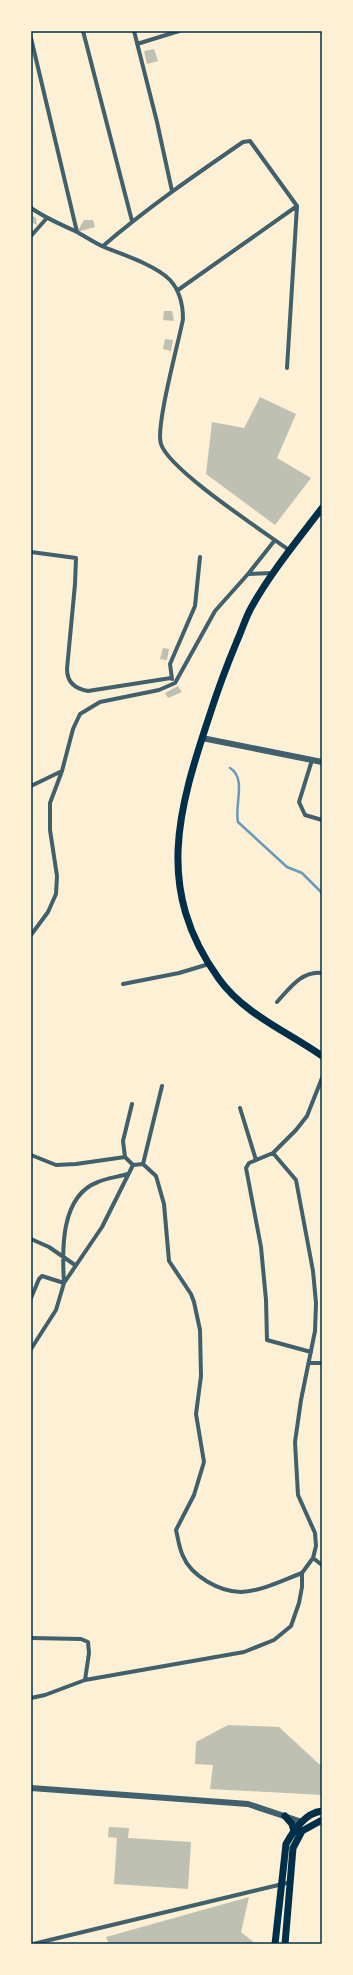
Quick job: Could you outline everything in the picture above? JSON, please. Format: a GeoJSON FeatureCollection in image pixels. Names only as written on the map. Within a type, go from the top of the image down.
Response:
{"type":"FeatureCollection","features":[{"type":"Feature","properties":{"kind":"main road"},"geometry":{"type":"LineString","coordinates":[[322,508],[272,573],[250,610],[220,682],[202,738],[182,809],[177,855],[179,880],[187,919],[198,945],[220,981],[261,1017],[322,1056]]}},
{"type":"Feature","properties":{"kind":"main road"},"geometry":{"type":"LineString","coordinates":[[275,1944],[286,1844],[302,1822],[314,1812],[322,1811]]}},
{"type":"Feature","properties":{"kind":"main road"},"geometry":{"type":"LineString","coordinates":[[286,1816],[292,1824],[294,1831]]}},
{"type":"Feature","properties":{"kind":"main road"},"geometry":{"type":"LineString","coordinates":[[285,1944],[293,1848],[302,1831],[322,1820]]}},
{"type":"Feature","properties":{"kind":"street"},"geometry":{"type":"LineString","coordinates":[[83,31],[132,221]]}},
{"type":"Feature","properties":{"kind":"street"},"geometry":{"type":"LineString","coordinates":[[134,31],[157,122],[172,191]]}},
{"type":"Feature","properties":{"kind":"street"},"geometry":{"type":"LineString","coordinates":[[138,44],[179,31]]}},
{"type":"Feature","properties":{"kind":"street"},"geometry":{"type":"LineString","coordinates":[[31,38],[77,232]]}},
{"type":"Feature","properties":{"kind":"street"},"geometry":{"type":"LineString","coordinates":[[103,246],[132,221],[172,191],[243,142],[250,141],[297,206],[287,368]]}},
{"type":"Feature","properties":{"kind":"street"},"geometry":{"type":"LineString","coordinates":[[178,290],[297,206]]}},
{"type":"Feature","properties":{"kind":"street"},"geometry":{"type":"LineString","coordinates":[[31,208],[46,219],[77,232],[103,246],[138,260],[169,278],[178,290],[183,305],[184,319],[160,424],[161,444],[174,464],[289,550]]}},
{"type":"Feature","properties":{"kind":"street"},"geometry":{"type":"LineString","coordinates":[[31,236],[46,219]]}},
{"type":"Feature","properties":{"kind":"street"},"geometry":{"type":"LineString","coordinates":[[31,935],[48,912],[56,894],[57,876],[50,830],[50,803],[62,771],[73,729],[80,714],[100,702],[159,690],[175,683],[215,610],[248,574],[275,540]]}},
{"type":"Feature","properties":{"kind":"street"},"geometry":{"type":"LineString","coordinates":[[31,552],[76,558],[67,670],[70,682],[74,686],[78,689],[88,691],[171,678]]}},
{"type":"Feature","properties":{"kind":"street"},"geometry":{"type":"LineString","coordinates":[[175,683],[171,678],[170,664],[195,606],[200,557]]}},
{"type":"Feature","properties":{"kind":"street"},"geometry":{"type":"LineString","coordinates":[[248,574],[272,573]]}},
{"type":"Feature","properties":{"kind":"street"},"geometry":{"type":"LineString","coordinates":[[202,738],[322,762]]}},
{"type":"Feature","properties":{"kind":"street"},"geometry":{"type":"LineString","coordinates":[[312,760],[299,802],[305,815],[322,820]]}},
{"type":"Feature","properties":{"kind":"street"},"geometry":{"type":"LineString","coordinates":[[31,786],[62,771]]}},
{"type":"Feature","properties":{"kind":"street"},"geometry":{"type":"LineString","coordinates":[[123,984],[179,973],[209,964]]}},
{"type":"Feature","properties":{"kind":"street"},"geometry":{"type":"LineString","coordinates":[[277,1002],[296,981],[316,972],[322,973]]}},
{"type":"Feature","properties":{"kind":"street"},"geometry":{"type":"LineString","coordinates":[[311,1352],[268,1340],[261,1247],[246,1168],[249,1163],[273,1153],[308,1116],[322,1078]]}},
{"type":"Feature","properties":{"kind":"street"},"geometry":{"type":"LineString","coordinates":[[143,1164],[162,1086]]}},
{"type":"Feature","properties":{"kind":"street"},"geometry":{"type":"LineString","coordinates":[[132,1104],[123,1141],[125,1157],[133,1165]]}},
{"type":"Feature","properties":{"kind":"street"},"geometry":{"type":"LineString","coordinates":[[240,1108],[256,1160]]}},
{"type":"Feature","properties":{"kind":"street"},"geometry":{"type":"LineString","coordinates":[[133,1165],[143,1164],[156,1176],[164,1204],[169,1261],[191,1294],[200,1330],[201,1376],[196,1414],[204,1462],[194,1495],[176,1530],[182,1556],[188,1566],[209,1582],[224,1589],[240,1592],[257,1589],[302,1573],[313,1558],[316,1546],[315,1533],[298,1495],[295,1442],[301,1400],[315,1331],[316,1303],[313,1271],[300,1193],[296,1180],[273,1153]]}},
{"type":"Feature","properties":{"kind":"street"},"geometry":{"type":"LineString","coordinates":[[31,1156],[56,1165],[76,1164],[125,1157]]}},
{"type":"Feature","properties":{"kind":"street"},"geometry":{"type":"LineString","coordinates":[[31,1349],[56,1310],[64,1283],[102,1227],[133,1165]]}},
{"type":"Feature","properties":{"kind":"street"},"geometry":{"type":"LineString","coordinates":[[64,1283],[62,1257],[66,1227],[72,1208],[80,1194],[97,1182],[128,1174]]}},
{"type":"Feature","properties":{"kind":"street"},"geometry":{"type":"LineString","coordinates":[[31,1239],[49,1247],[75,1265]]}},
{"type":"Feature","properties":{"kind":"street"},"geometry":{"type":"LineString","coordinates":[[31,1298],[38,1278],[42,1276],[64,1283]]}},
{"type":"Feature","properties":{"kind":"street"},"geometry":{"type":"LineString","coordinates":[[309,1363],[322,1363]]}},
{"type":"Feature","properties":{"kind":"street"},"geometry":{"type":"LineString","coordinates":[[313,1558],[322,1565]]}},
{"type":"Feature","properties":{"kind":"street"},"geometry":{"type":"LineString","coordinates":[[31,1698],[45,1696],[85,1680],[226,1656],[244,1652],[274,1640],[291,1626],[299,1603],[302,1587],[302,1573]]}},
{"type":"Feature","properties":{"kind":"street"},"geometry":{"type":"LineString","coordinates":[[31,1638],[81,1639],[88,1642],[90,1653],[85,1680]]}},
{"type":"Feature","properties":{"kind":"street"},"geometry":{"type":"LineString","coordinates":[[31,1788],[248,1804],[302,1822]]}},
{"type":"Feature","properties":{"kind":"street"},"geometry":{"type":"LineString","coordinates":[[33,1944],[291,1882]]}},
{"type":"Feature","properties":{"kind":"building"},"geometry":{"type":"Polygon","coordinates":[[[154,49],[158,61],[147,64],[144,51],[154,49]]]}},
{"type":"Feature","properties":{"kind":"building"},"geometry":{"type":"Polygon","coordinates":[[[31,215],[36,218],[37,225],[31,222],[31,215]]]}},
{"type":"Feature","properties":{"kind":"building"},"geometry":{"type":"Polygon","coordinates":[[[84,220],[93,220],[95,227],[77,232],[84,220]]]}},
{"type":"Feature","properties":{"kind":"building"},"geometry":{"type":"Polygon","coordinates":[[[164,311],[172,311],[174,321],[163,320],[164,311]]]}},
{"type":"Feature","properties":{"kind":"building"},"geometry":{"type":"Polygon","coordinates":[[[165,339],[173,340],[171,351],[163,349],[165,339]]]}},
{"type":"Feature","properties":{"kind":"building"},"geometry":{"type":"Polygon","coordinates":[[[260,397],[296,414],[277,458],[311,478],[275,525],[206,474],[212,422],[244,428],[260,397]]]}},
{"type":"Feature","properties":{"kind":"building"},"geometry":{"type":"Polygon","coordinates":[[[163,648],[169,649],[167,660],[160,659],[163,648]]]}},
{"type":"Feature","properties":{"kind":"building"},"geometry":{"type":"Polygon","coordinates":[[[178,686],[182,692],[168,698],[165,693],[178,686]]]}},
{"type":"Feature","properties":{"kind":"building"},"geometry":{"type":"Polygon","coordinates":[[[228,1725],[279,1727],[319,1764],[322,1764],[322,1795],[210,1789],[213,1765],[195,1764],[196,1742],[228,1725]]]}},
{"type":"Feature","properties":{"kind":"building"},"geometry":{"type":"Polygon","coordinates":[[[109,1827],[129,1828],[128,1838],[191,1842],[188,1889],[114,1884],[117,1838],[108,1837],[109,1827]]]}},
{"type":"Feature","properties":{"kind":"building"},"geometry":{"type":"Polygon","coordinates":[[[249,1897],[241,1932],[256,1944],[109,1944],[106,1937],[249,1897]]]}},
{"type":"Feature","properties":{"kind":"waterway"},"geometry":{"type":"LineString","coordinates":[[230,768],[238,778],[238,822],[287,867],[302,873],[322,893]]}}]}
